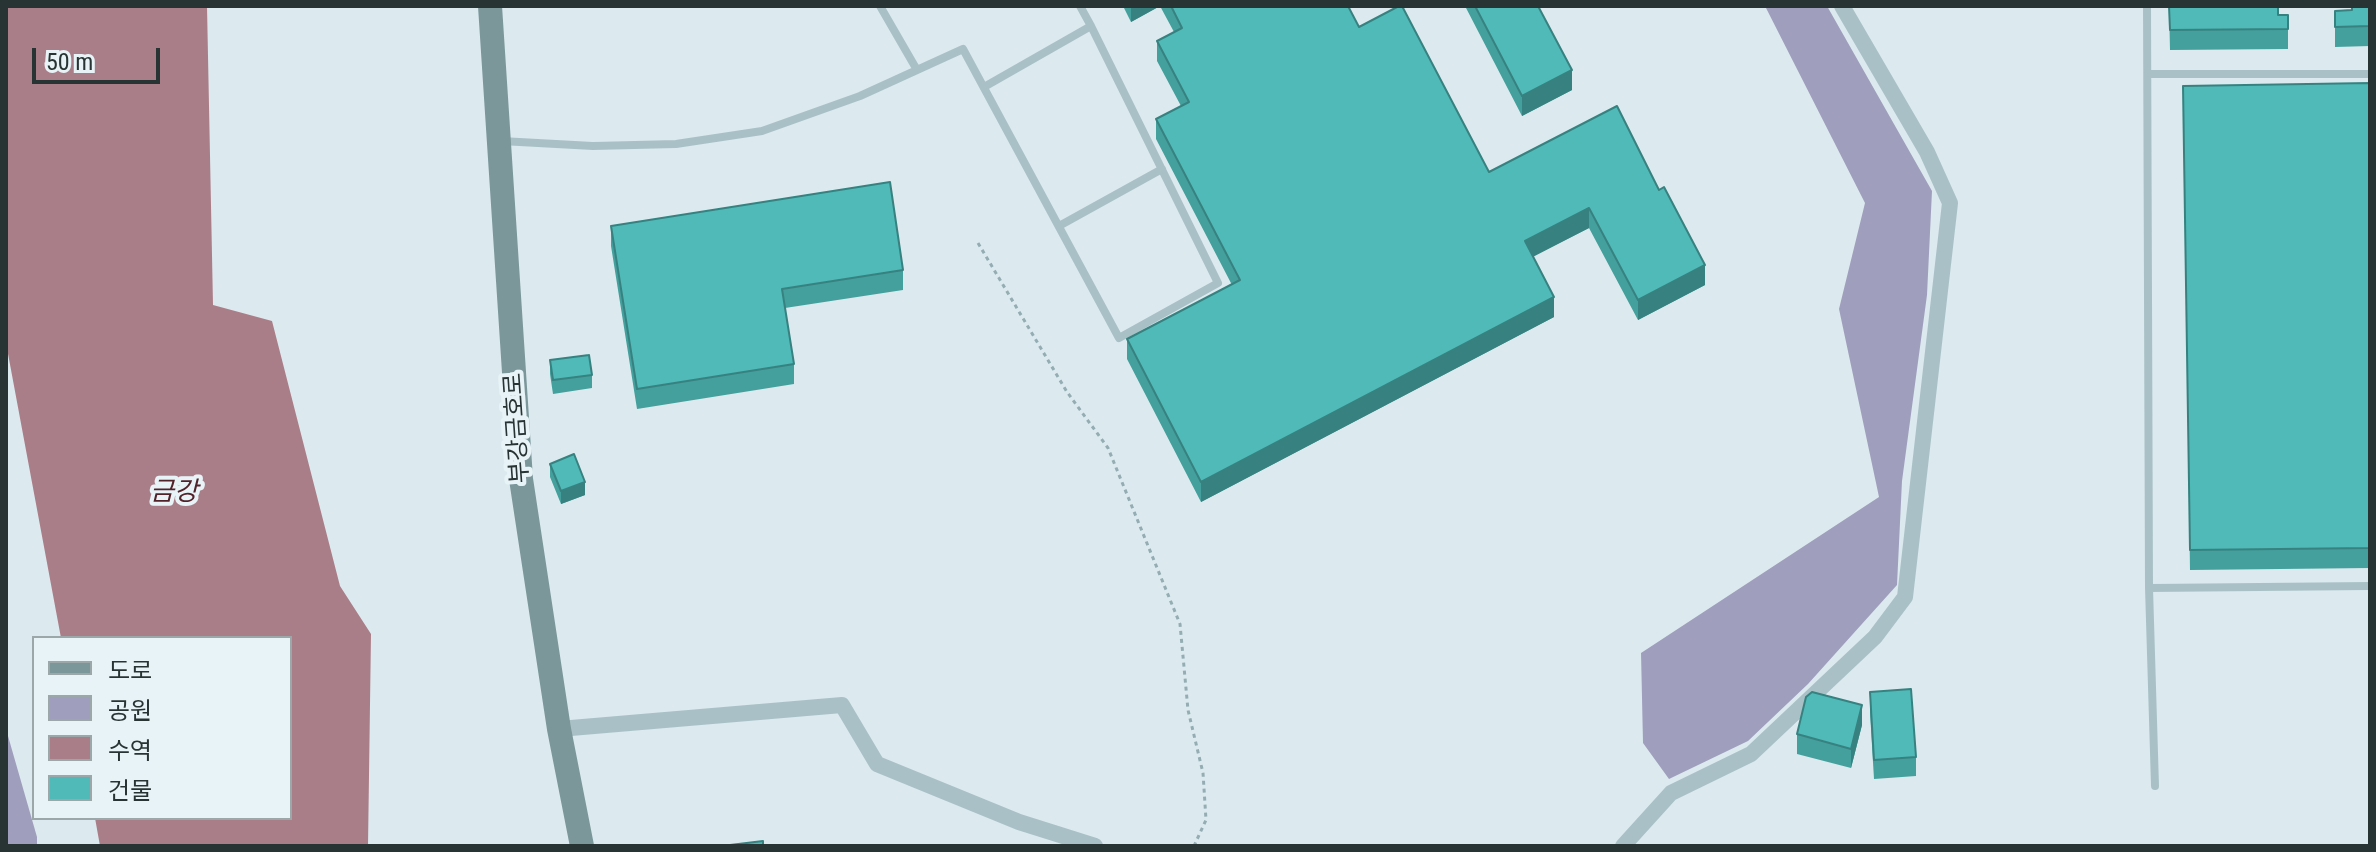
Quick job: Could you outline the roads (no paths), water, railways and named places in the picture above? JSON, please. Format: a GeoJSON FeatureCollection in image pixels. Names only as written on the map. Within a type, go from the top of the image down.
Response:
{"type":"FeatureCollection","features":[{"type":"Feature","properties":{"kind":"street","name":"부강금호로"},"geometry":{"type":"LineString","coordinates":[[490,6],[521,479],[559,729],[582,846]]}},
{"type":"Feature","properties":{"kind":"street"},"geometry":{"type":"LineString","coordinates":[[1623,846],[1671,793],[1751,754],[1875,637],[1905,597],[1950,203],[1927,152],[1842,6]]}},
{"type":"Feature","properties":{"kind":"street"},"geometry":{"type":"LineString","coordinates":[[559,729],[842,705],[877,764],[1019,822],[1095,846]]}},
{"type":"Feature","properties":{"kind":"lane"},"geometry":{"type":"LineString","coordinates":[[880,6],[917,70]]}},
{"type":"Feature","properties":{"kind":"lane"},"geometry":{"type":"LineString","coordinates":[[500,141],[593,146],[676,144],[762,131],[860,96],[963,49],[1119,338],[1218,283],[1080,6]]}},
{"type":"Feature","properties":{"kind":"lane"},"geometry":{"type":"LineString","coordinates":[[2147,6],[2149,588],[2155,786]]}},
{"type":"Feature","properties":{"kind":"lane"},"geometry":{"type":"LineString","coordinates":[[984,87],[1091,26]]}},
{"type":"Feature","properties":{"kind":"lane"},"geometry":{"type":"LineString","coordinates":[[2148,74],[2370,74]]}},
{"type":"Feature","properties":{"kind":"lane"},"geometry":{"type":"LineString","coordinates":[[1059,226],[1162,169]]}},
{"type":"Feature","properties":{"kind":"lane"},"geometry":{"type":"LineString","coordinates":[[2149,588],[2370,586]]}},
{"type":"Feature","properties":{"kind":"water","name":"금강"},"geometry":{"type":"Polygon","coordinates":[[[6,6],[207,6],[213,305],[272,321],[340,586],[371,634],[368,846],[100,846],[95,820],[292,820],[292,636],[61,636],[6,343],[6,6]]]}}]}
